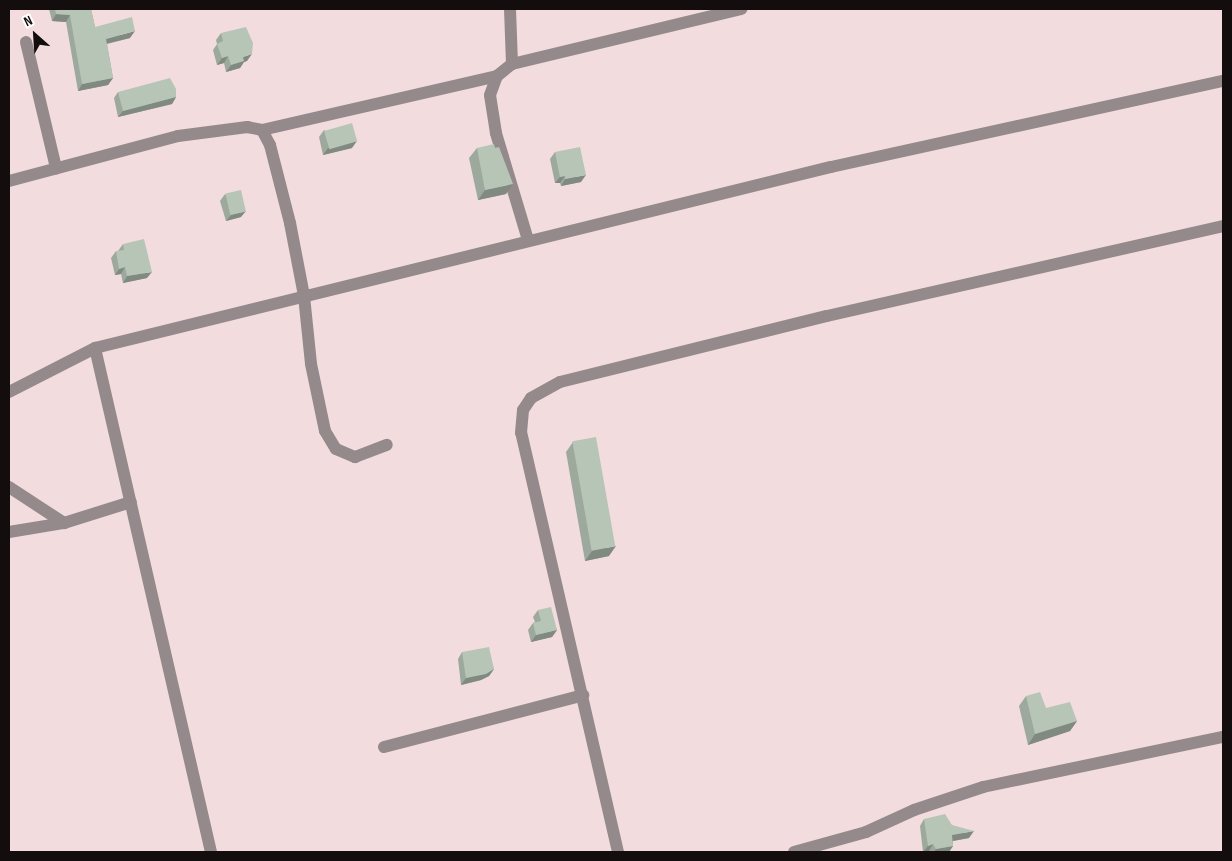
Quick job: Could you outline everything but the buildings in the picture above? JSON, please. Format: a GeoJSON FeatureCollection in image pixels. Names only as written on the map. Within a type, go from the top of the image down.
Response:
{"type":"FeatureCollection","features":[{"type":"Feature","properties":{"kind":"street"},"geometry":{"type":"LineString","coordinates":[[510,9],[512,64]]}},
{"type":"Feature","properties":{"kind":"street"},"geometry":{"type":"LineString","coordinates":[[528,240],[496,133],[490,95],[498,76],[512,64],[741,9]]}},
{"type":"Feature","properties":{"kind":"street"},"geometry":{"type":"LineString","coordinates":[[26,42],[56,168]]}},
{"type":"Feature","properties":{"kind":"street"},"geometry":{"type":"LineString","coordinates":[[9,181],[178,136],[247,127],[262,130],[498,76]]}},
{"type":"Feature","properties":{"kind":"street"},"geometry":{"type":"LineString","coordinates":[[9,392],[96,348],[528,240],[831,167],[1223,81]]}},
{"type":"Feature","properties":{"kind":"street"},"geometry":{"type":"LineString","coordinates":[[262,130],[270,145],[290,223],[304,296],[311,364],[325,431],[336,449],[355,457],[387,445]]}},
{"type":"Feature","properties":{"kind":"street"},"geometry":{"type":"LineString","coordinates":[[618,852],[521,433],[523,410],[531,398],[560,382],[779,328],[1223,226]]}},
{"type":"Feature","properties":{"kind":"street"},"geometry":{"type":"LineString","coordinates":[[96,348],[211,852]]}},
{"type":"Feature","properties":{"kind":"street"},"geometry":{"type":"LineString","coordinates":[[9,487],[64,523]]}},
{"type":"Feature","properties":{"kind":"street"},"geometry":{"type":"LineString","coordinates":[[9,532],[64,523],[131,502]]}},
{"type":"Feature","properties":{"kind":"street"},"geometry":{"type":"LineString","coordinates":[[384,747],[583,695]]}},
{"type":"Feature","properties":{"kind":"street"},"geometry":{"type":"LineString","coordinates":[[794,852],[866,832],[914,810],[983,787],[1223,737]]}}]}
